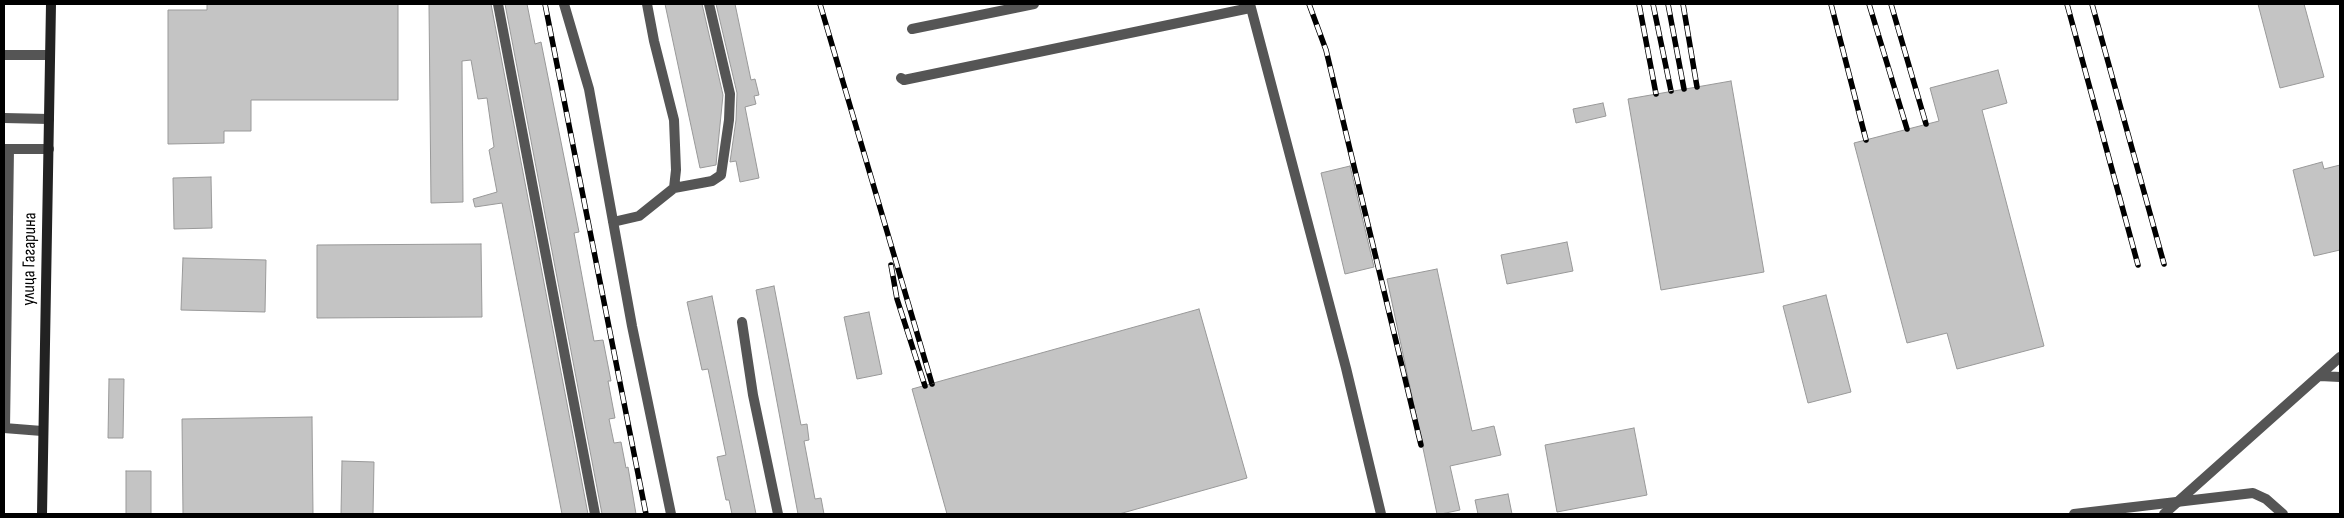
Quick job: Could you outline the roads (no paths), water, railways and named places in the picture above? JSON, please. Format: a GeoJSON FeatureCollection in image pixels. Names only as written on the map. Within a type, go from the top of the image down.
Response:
{"type":"FeatureCollection","features":[{"type":"Feature","properties":{"kind":"main road","name":"улица Гагарина"},"geometry":{"type":"LineString","coordinates":[[42,514],[51,4]]}},
{"type":"Feature","properties":{"kind":"street"},"geometry":{"type":"LineString","coordinates":[[498,4],[595,514]]}},
{"type":"Feature","properties":{"kind":"street"},"geometry":{"type":"LineString","coordinates":[[564,4],[589,89],[613,222],[671,514]]}},
{"type":"Feature","properties":{"kind":"street"},"geometry":{"type":"LineString","coordinates":[[648,4],[654,41],[674,120],[676,170],[674,188]]}},
{"type":"Feature","properties":{"kind":"street"},"geometry":{"type":"LineString","coordinates":[[613,222],[639,216],[674,188],[712,180],[721,174],[729,120],[730,94],[709,4]]}},
{"type":"Feature","properties":{"kind":"street"},"geometry":{"type":"LineString","coordinates":[[912,29],[1034,4]]}},
{"type":"Feature","properties":{"kind":"street"},"geometry":{"type":"LineString","coordinates":[[900,78],[904,80],[1250,6],[1303,200],[1381,514]]}},
{"type":"Feature","properties":{"kind":"street"},"geometry":{"type":"LineString","coordinates":[[4,55],[50,55]]}},
{"type":"Feature","properties":{"kind":"street"},"geometry":{"type":"LineString","coordinates":[[4,118],[49,119]]}},
{"type":"Feature","properties":{"kind":"street"},"geometry":{"type":"LineString","coordinates":[[42,431],[4,428],[6,149],[49,149]]}},
{"type":"Feature","properties":{"kind":"street"},"geometry":{"type":"LineString","coordinates":[[742,322],[753,395],[778,514]]}},
{"type":"Feature","properties":{"kind":"street"},"geometry":{"type":"LineString","coordinates":[[2164,514],[2340,357]]}},
{"type":"Feature","properties":{"kind":"street"},"geometry":{"type":"LineString","coordinates":[[2320,376],[2340,377]]}},
{"type":"Feature","properties":{"kind":"street"},"geometry":{"type":"LineString","coordinates":[[2074,514],[2174,504],[2253,493],[2266,499],[2283,514]]}},
{"type":"Feature","properties":{"kind":"railway"},"geometry":{"type":"LineString","coordinates":[[545,4],[646,514]]}},
{"type":"Feature","properties":{"kind":"railway"},"geometry":{"type":"LineString","coordinates":[[820,4],[932,384]]}},
{"type":"Feature","properties":{"kind":"railway"},"geometry":{"type":"LineString","coordinates":[[1309,4],[1326,50],[1421,445]]}},
{"type":"Feature","properties":{"kind":"railway"},"geometry":{"type":"LineString","coordinates":[[1639,4],[1656,94]]}},
{"type":"Feature","properties":{"kind":"railway"},"geometry":{"type":"LineString","coordinates":[[1653,4],[1671,91]]}},
{"type":"Feature","properties":{"kind":"railway"},"geometry":{"type":"LineString","coordinates":[[1668,4],[1684,89]]}},
{"type":"Feature","properties":{"kind":"railway"},"geometry":{"type":"LineString","coordinates":[[1683,4],[1697,87]]}},
{"type":"Feature","properties":{"kind":"railway"},"geometry":{"type":"LineString","coordinates":[[1831,4],[1866,140]]}},
{"type":"Feature","properties":{"kind":"railway"},"geometry":{"type":"LineString","coordinates":[[1869,4],[1907,129]]}},
{"type":"Feature","properties":{"kind":"railway"},"geometry":{"type":"LineString","coordinates":[[1891,4],[1926,124]]}},
{"type":"Feature","properties":{"kind":"railway"},"geometry":{"type":"LineString","coordinates":[[2067,4],[2138,265]]}},
{"type":"Feature","properties":{"kind":"railway"},"geometry":{"type":"LineString","coordinates":[[2092,4],[2164,264]]}},
{"type":"Feature","properties":{"kind":"railway"},"geometry":{"type":"LineString","coordinates":[[891,265],[897,299],[925,386]]}}]}
